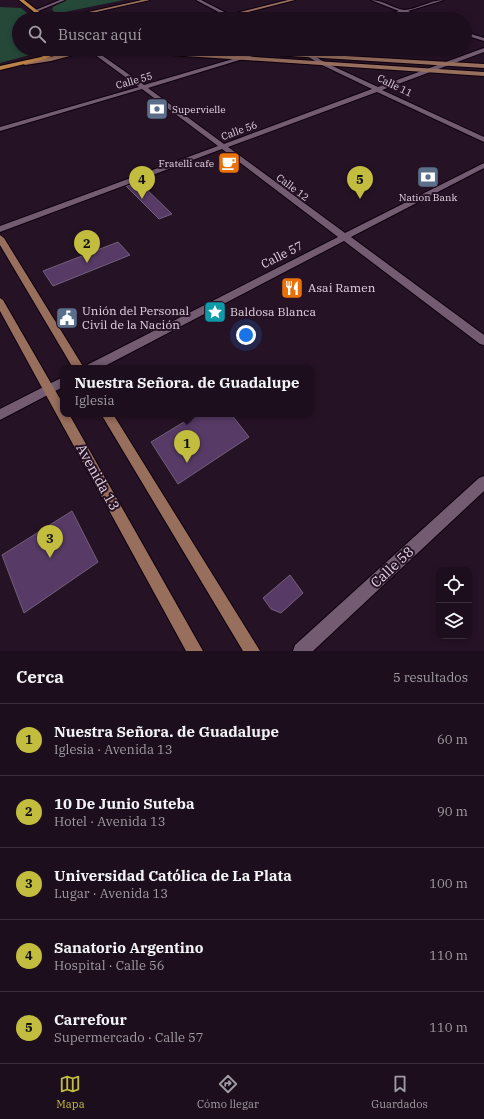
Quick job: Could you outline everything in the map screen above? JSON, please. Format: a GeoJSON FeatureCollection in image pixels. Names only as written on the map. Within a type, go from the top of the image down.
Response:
{"type":"FeatureCollection","features":[{"type":"Feature","properties":{"kind":"main road"},"geometry":{"type":"LineString","coordinates":[[21,0],[36,11]]}},
{"type":"Feature","properties":{"kind":"main road"},"geometry":{"type":"LineString","coordinates":[[78,12],[134,0]]}},
{"type":"Feature","properties":{"kind":"main road"},"geometry":{"type":"LineString","coordinates":[[92,12],[148,0]]}},
{"type":"Feature","properties":{"kind":"main road"},"geometry":{"type":"LineString","coordinates":[[242,12],[292,0]]}},
{"type":"Feature","properties":{"kind":"main road"},"geometry":{"type":"LineString","coordinates":[[25,63],[49,56]]}},
{"type":"Feature","properties":{"kind":"main road"},"geometry":{"type":"LineString","coordinates":[[0,68],[63,56]]}},
{"type":"Feature","properties":{"kind":"main road"},"geometry":{"type":"LineString","coordinates":[[214,56],[484,74]]}},
{"type":"Feature","properties":{"kind":"main road"},"geometry":{"type":"LineString","coordinates":[[326,56],[484,66]]}},
{"type":"Feature","properties":{"kind":"main road"},"geometry":{"type":"LineString","coordinates":[[0,238],[77,365]]}},
{"type":"Feature","properties":{"kind":"main road","name":"Avenida 13"},"geometry":{"type":"LineString","coordinates":[[0,302],[60,410]]}},
{"type":"Feature","properties":{"kind":"main road","name":"Avenida 13"},"geometry":{"type":"LineString","coordinates":[[64,417],[195,651]]}},
{"type":"Feature","properties":{"kind":"main road"},"geometry":{"type":"LineString","coordinates":[[109,417],[252,651]]}},
{"type":"Feature","properties":{"kind":"street"},"geometry":{"type":"LineString","coordinates":[[198,0],[223,12]]}},
{"type":"Feature","properties":{"kind":"street"},"geometry":{"type":"LineString","coordinates":[[373,0],[404,11]]}},
{"type":"Feature","properties":{"kind":"street"},"geometry":{"type":"LineString","coordinates":[[400,12],[442,0]]}},
{"type":"Feature","properties":{"kind":"street"},"geometry":{"type":"LineString","coordinates":[[472,36],[484,40]]}},
{"type":"Feature","properties":{"kind":"street","name":"Calle 56"},"geometry":{"type":"LineString","coordinates":[[472,54],[484,50]]}},
{"type":"Feature","properties":{"kind":"street","name":"Calle 12"},"geometry":{"type":"LineString","coordinates":[[101,56],[484,341]]}},
{"type":"Feature","properties":{"kind":"street","name":"Calle 55"},"geometry":{"type":"LineString","coordinates":[[0,129],[250,56]]}},
{"type":"Feature","properties":{"kind":"street","name":"Calle 11"},"geometry":{"type":"LineString","coordinates":[[311,56],[324,64],[379,88],[484,140]]}},
{"type":"Feature","properties":{"kind":"street","name":"Calle 56"},"geometry":{"type":"LineString","coordinates":[[0,228],[466,56]]}},
{"type":"Feature","properties":{"kind":"street","name":"Calle 57"},"geometry":{"type":"LineString","coordinates":[[97,365],[484,165]]}},
{"type":"Feature","properties":{"kind":"street"},"geometry":{"type":"LineString","coordinates":[[0,415],[60,384]]}},
{"type":"Feature","properties":{"kind":"street","name":"Calle 58"},"geometry":{"type":"LineString","coordinates":[[301,651],[484,482]]}},
{"type":"Feature","properties":{"kind":"lane"},"geometry":{"type":"LineString","coordinates":[[36,11],[63,0]]}},
{"type":"Feature","properties":{"kind":"green space"},"geometry":{"type":"Polygon","coordinates":[[[66,0],[124,0],[65,12],[55,12],[52,10],[53,7],[66,0]]]}},
{"type":"Feature","properties":{"kind":"green space"},"geometry":{"type":"Polygon","coordinates":[[[0,7],[21,8],[26,12],[12,12],[12,56],[26,56],[0,63],[0,7]]]}},
{"type":"Feature","properties":{"kind":"building"},"geometry":{"type":"Polygon","coordinates":[[[139,182],[172,214],[159,219],[126,186],[139,182]]]}},
{"type":"Feature","properties":{"kind":"building"},"geometry":{"type":"Polygon","coordinates":[[[118,242],[130,255],[53,286],[43,271],[118,242]]]}},
{"type":"Feature","properties":{"kind":"building"},"geometry":{"type":"Polygon","coordinates":[[[192,417],[233,417],[249,437],[178,484],[151,442],[192,417]]]}},
{"type":"Feature","properties":{"kind":"building"},"geometry":{"type":"Polygon","coordinates":[[[72,511],[98,562],[24,613],[2,555],[72,511]]]}},
{"type":"Feature","properties":{"kind":"building"},"geometry":{"type":"Polygon","coordinates":[[[290,575],[303,593],[281,613],[271,609],[263,598],[290,575]]]}},
{"type":"Feature","properties":{"kind":"place","name":"Supervielle"},"geometry":{"type":"Point","coordinates":[157,109]}},
{"type":"Feature","properties":{"kind":"place","name":"Fratelli cafe"},"geometry":{"type":"Point","coordinates":[229,163]}},
{"type":"Feature","properties":{"kind":"place","name":"Nation Bank"},"geometry":{"type":"Point","coordinates":[428,177]}},
{"type":"Feature","properties":{"kind":"place","name":"Sanatorio Argentino"},"geometry":{"type":"Point","coordinates":[142,199]}},
{"type":"Feature","properties":{"kind":"place","name":"Carrefour"},"geometry":{"type":"Point","coordinates":[360,199]}},
{"type":"Feature","properties":{"kind":"place","name":"10 De Junio Suteba"},"geometry":{"type":"Point","coordinates":[87,263]}},
{"type":"Feature","properties":{"kind":"place","name":"Asai Ramen"},"geometry":{"type":"Point","coordinates":[292,288]}},
{"type":"Feature","properties":{"kind":"place","name":"Baldosa Blanca"},"geometry":{"type":"Point","coordinates":[215,312]}},
{"type":"Feature","properties":{"kind":"place","name":"Unión del Personal Civil de la Nación"},"geometry":{"type":"Point","coordinates":[67,318]}},
{"type":"Feature","properties":{"kind":"place","name":"Nuestra Señora. de Guadalupe"},"geometry":{"type":"Point","coordinates":[187,463]}},
{"type":"Feature","properties":{"kind":"place","name":"Universidad Católica de La Plata"},"geometry":{"type":"Point","coordinates":[50,558]}}]}
